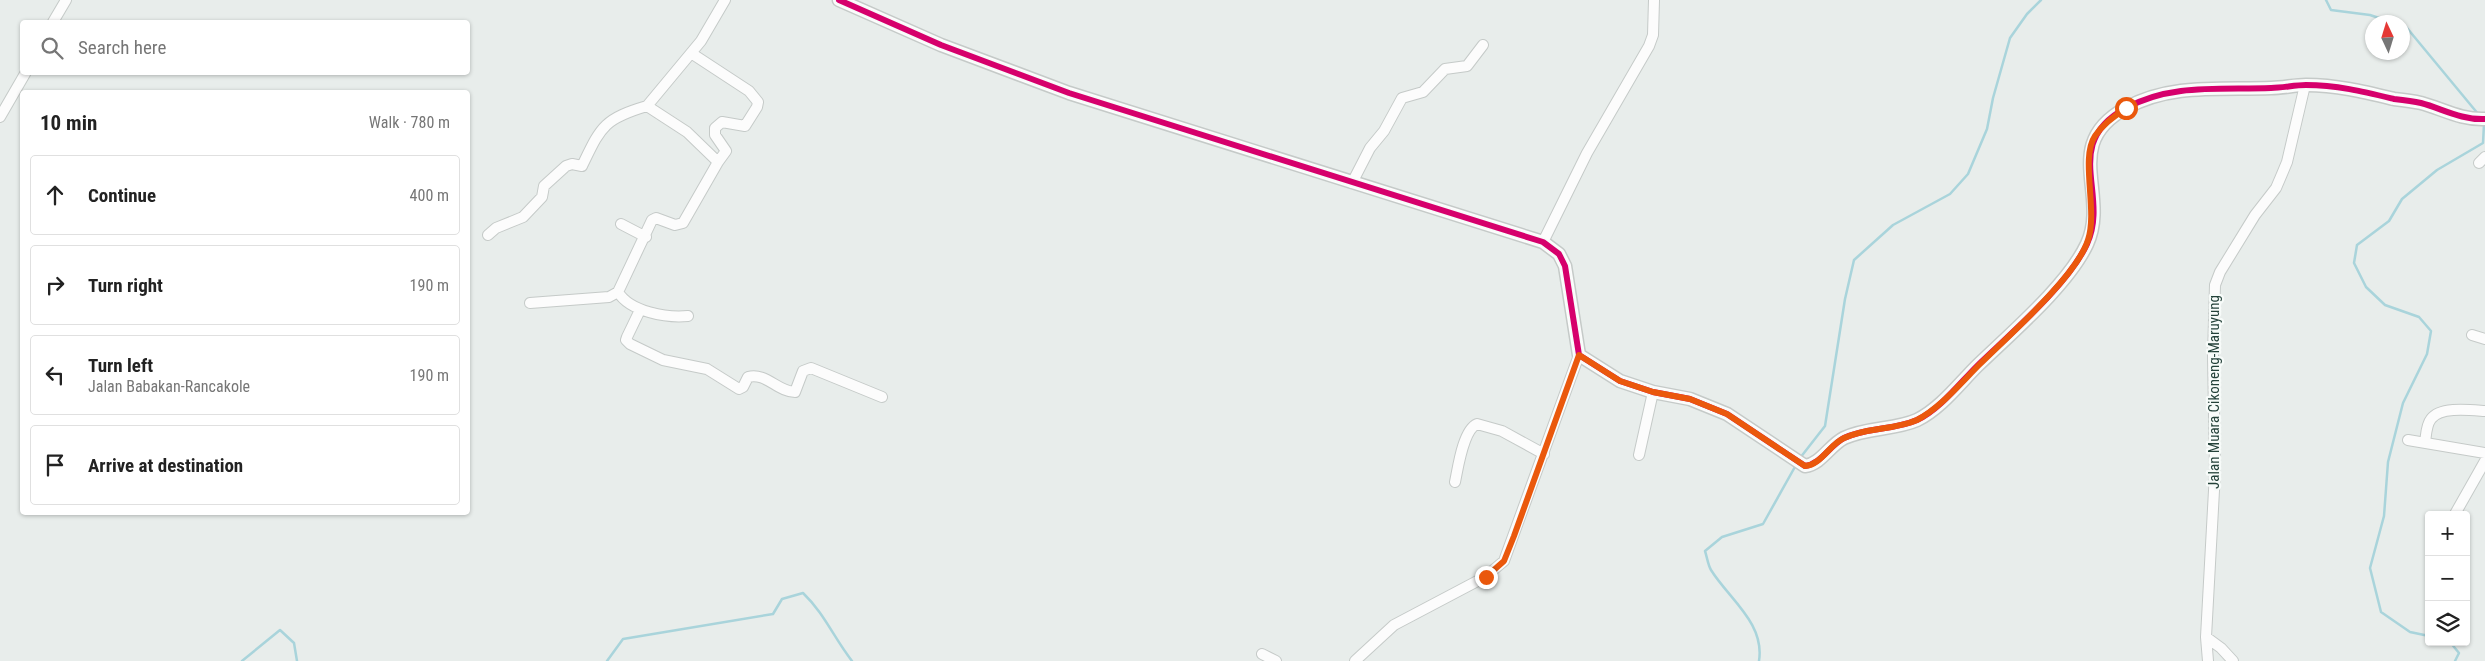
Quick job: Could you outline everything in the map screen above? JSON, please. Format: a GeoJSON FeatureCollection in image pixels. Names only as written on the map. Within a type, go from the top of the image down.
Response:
{"type":"FeatureCollection","features":[{"type":"Feature","properties":{"kind":"street"},"geometry":{"type":"LineString","coordinates":[[54,20],[66,0]]}},
{"type":"Feature","properties":{"kind":"street"},"geometry":{"type":"LineString","coordinates":[[488,235],[496,228],[523,218],[542,197],[544,186],[564,167],[569,164],[582,166],[606,123],[618,116],[647,106],[701,41],[725,0]]}},
{"type":"Feature","properties":{"kind":"street"},"geometry":{"type":"LineString","coordinates":[[839,0],[941,45],[1069,93],[1543,242],[1560,254],[1565,266],[1579,355],[1504,561],[1486,577],[1394,625],[1355,661]]}},
{"type":"Feature","properties":{"kind":"street"},"geometry":{"type":"LineString","coordinates":[[1543,242],[1587,153],[1649,46],[1654,24],[1654,0]]}},
{"type":"Feature","properties":{"kind":"street"},"geometry":{"type":"LineString","coordinates":[[1352,183],[1370,148],[1384,131],[1402,98],[1423,92],[1445,69],[1467,66],[1483,45]]}},
{"type":"Feature","properties":{"kind":"street"},"geometry":{"type":"LineString","coordinates":[[530,303],[609,297],[618,292],[654,218],[675,225],[685,221],[726,151],[714,135],[715,128],[722,122],[745,126],[757,108],[758,102],[749,90],[691,54]]}},
{"type":"Feature","properties":{"kind":"street"},"geometry":{"type":"LineString","coordinates":[[0,117],[24,75]]}},
{"type":"Feature","properties":{"kind":"street"},"geometry":{"type":"LineString","coordinates":[[1579,355],[1620,381],[1653,392],[1690,399],[1727,414],[1802,465],[1813,464],[1841,439],[1857,432],[1907,423],[1923,417],[1950,393],[2064,278],[2081,255],[2088,241],[2092,220],[2090,150],[2094,137],[2106,122],[2126,108],[2151,98],[2178,91],[2210,87],[2272,88],[2305,85],[2339,87],[2421,103],[2450,115],[2479,119]]}},
{"type":"Feature","properties":{"kind":"street","name":"Jalan Muara Cikoneng-Maruyung"},"geometry":{"type":"LineString","coordinates":[[2208,661],[2206,637],[2216,472],[2213,354],[2215,285],[2220,272],[2255,215],[2276,188],[2287,162],[2305,85]]}},
{"type":"Feature","properties":{"kind":"street"},"geometry":{"type":"LineString","coordinates":[[647,106],[703,145],[718,162]]}},
{"type":"Feature","properties":{"kind":"street"},"geometry":{"type":"LineString","coordinates":[[621,224],[646,237]]}},
{"type":"Feature","properties":{"kind":"street"},"geometry":{"type":"LineString","coordinates":[[618,292],[630,305],[640,310],[688,316]]}},
{"type":"Feature","properties":{"kind":"street"},"geometry":{"type":"LineString","coordinates":[[640,310],[626,340],[630,344],[663,360],[707,369],[739,389],[743,387],[748,377],[753,375],[767,380],[786,392],[795,392],[803,371],[812,368],[882,397]]}},
{"type":"Feature","properties":{"kind":"street"},"geometry":{"type":"LineString","coordinates":[[2472,334],[2485,339]]}},
{"type":"Feature","properties":{"kind":"street"},"geometry":{"type":"LineString","coordinates":[[1639,455],[1653,392]]}},
{"type":"Feature","properties":{"kind":"street"},"geometry":{"type":"LineString","coordinates":[[2425,443],[2431,419],[2438,414],[2449,411],[2485,411]]}},
{"type":"Feature","properties":{"kind":"street"},"geometry":{"type":"LineString","coordinates":[[1455,482],[1464,443],[1472,426],[1477,424],[1502,431],[1544,454]]}},
{"type":"Feature","properties":{"kind":"street"},"geometry":{"type":"LineString","coordinates":[[2408,440],[2485,453]]}},
{"type":"Feature","properties":{"kind":"street"},"geometry":{"type":"LineString","coordinates":[[2457,511],[2485,461]]}},
{"type":"Feature","properties":{"kind":"street"},"geometry":{"type":"LineString","coordinates":[[2206,637],[2233,661]]}},
{"type":"Feature","properties":{"kind":"street"},"geometry":{"type":"LineString","coordinates":[[1262,654],[1276,661]]}},
{"type":"Feature","properties":{"kind":"waterway"},"geometry":{"type":"LineString","coordinates":[[1800,458],[1825,426],[1845,299],[1854,260],[1893,225],[1950,194],[1968,174],[1987,129],[1993,98],[2010,38],[2027,14],[2041,0]]}},
{"type":"Feature","properties":{"kind":"waterway"},"geometry":{"type":"LineString","coordinates":[[2326,0],[2331,10],[2370,15]]}},
{"type":"Feature","properties":{"kind":"waterway"},"geometry":{"type":"LineString","coordinates":[[2410,32],[2479,115]]}},
{"type":"Feature","properties":{"kind":"waterway"},"geometry":{"type":"LineString","coordinates":[[2425,635],[2410,632],[2381,612],[2370,568],[2384,516],[2388,462],[2403,403],[2427,354],[2431,331],[2419,317],[2385,305],[2366,287],[2354,263],[2357,245],[2389,221],[2402,199],[2437,170],[2483,143],[2484,124]]}},
{"type":"Feature","properties":{"kind":"waterway"},"geometry":{"type":"LineString","coordinates":[[1759,661],[1757,635],[1744,612],[1711,570],[1705,551],[1722,537],[1763,524],[1796,465]]}},
{"type":"Feature","properties":{"kind":"waterway"},"geometry":{"type":"LineString","coordinates":[[607,661],[623,639],[773,614],[782,599],[803,593],[823,617],[852,661]]}},
{"type":"Feature","properties":{"kind":"waterway"},"geometry":{"type":"LineString","coordinates":[[242,661],[280,630],[294,643],[297,661]]}},
{"type":"Feature","properties":{"kind":"waterway"},"geometry":{"type":"LineString","coordinates":[[2453,646],[2459,653],[2455,661]]}},
{"type":"Feature","properties":{"kind":"cycle path"},"geometry":{"type":"LineString","coordinates":[[839,0],[941,45],[1069,93],[1543,242],[1559,254],[1565,266],[1579,355],[1620,381],[1653,392],[1690,399],[1727,414],[1805,466],[1816,462],[1839,441],[1853,434],[1908,423],[1917,420],[1934,409],[2053,292],[2078,260],[2087,244],[2093,225],[2094,207],[2090,171],[2095,137],[2106,122],[2126,108],[2143,100],[2179,91],[2317,85],[2351,89],[2394,99],[2418,102],[2460,116],[2485,119]]}},
{"type":"Feature","properties":{"kind":"route"},"geometry":{"type":"LineString","coordinates":[[1486,577],[1504,561],[1579,355],[1620,381],[1653,392],[1690,399],[1709,405],[1727,414],[1790,458],[1805,466],[1813,464],[1841,439],[1857,432],[1907,423],[1923,417],[2027,317],[2064,278],[2081,255],[2088,241],[2092,220],[2090,150],[2094,137],[2106,122],[2126,108]]}}]}
